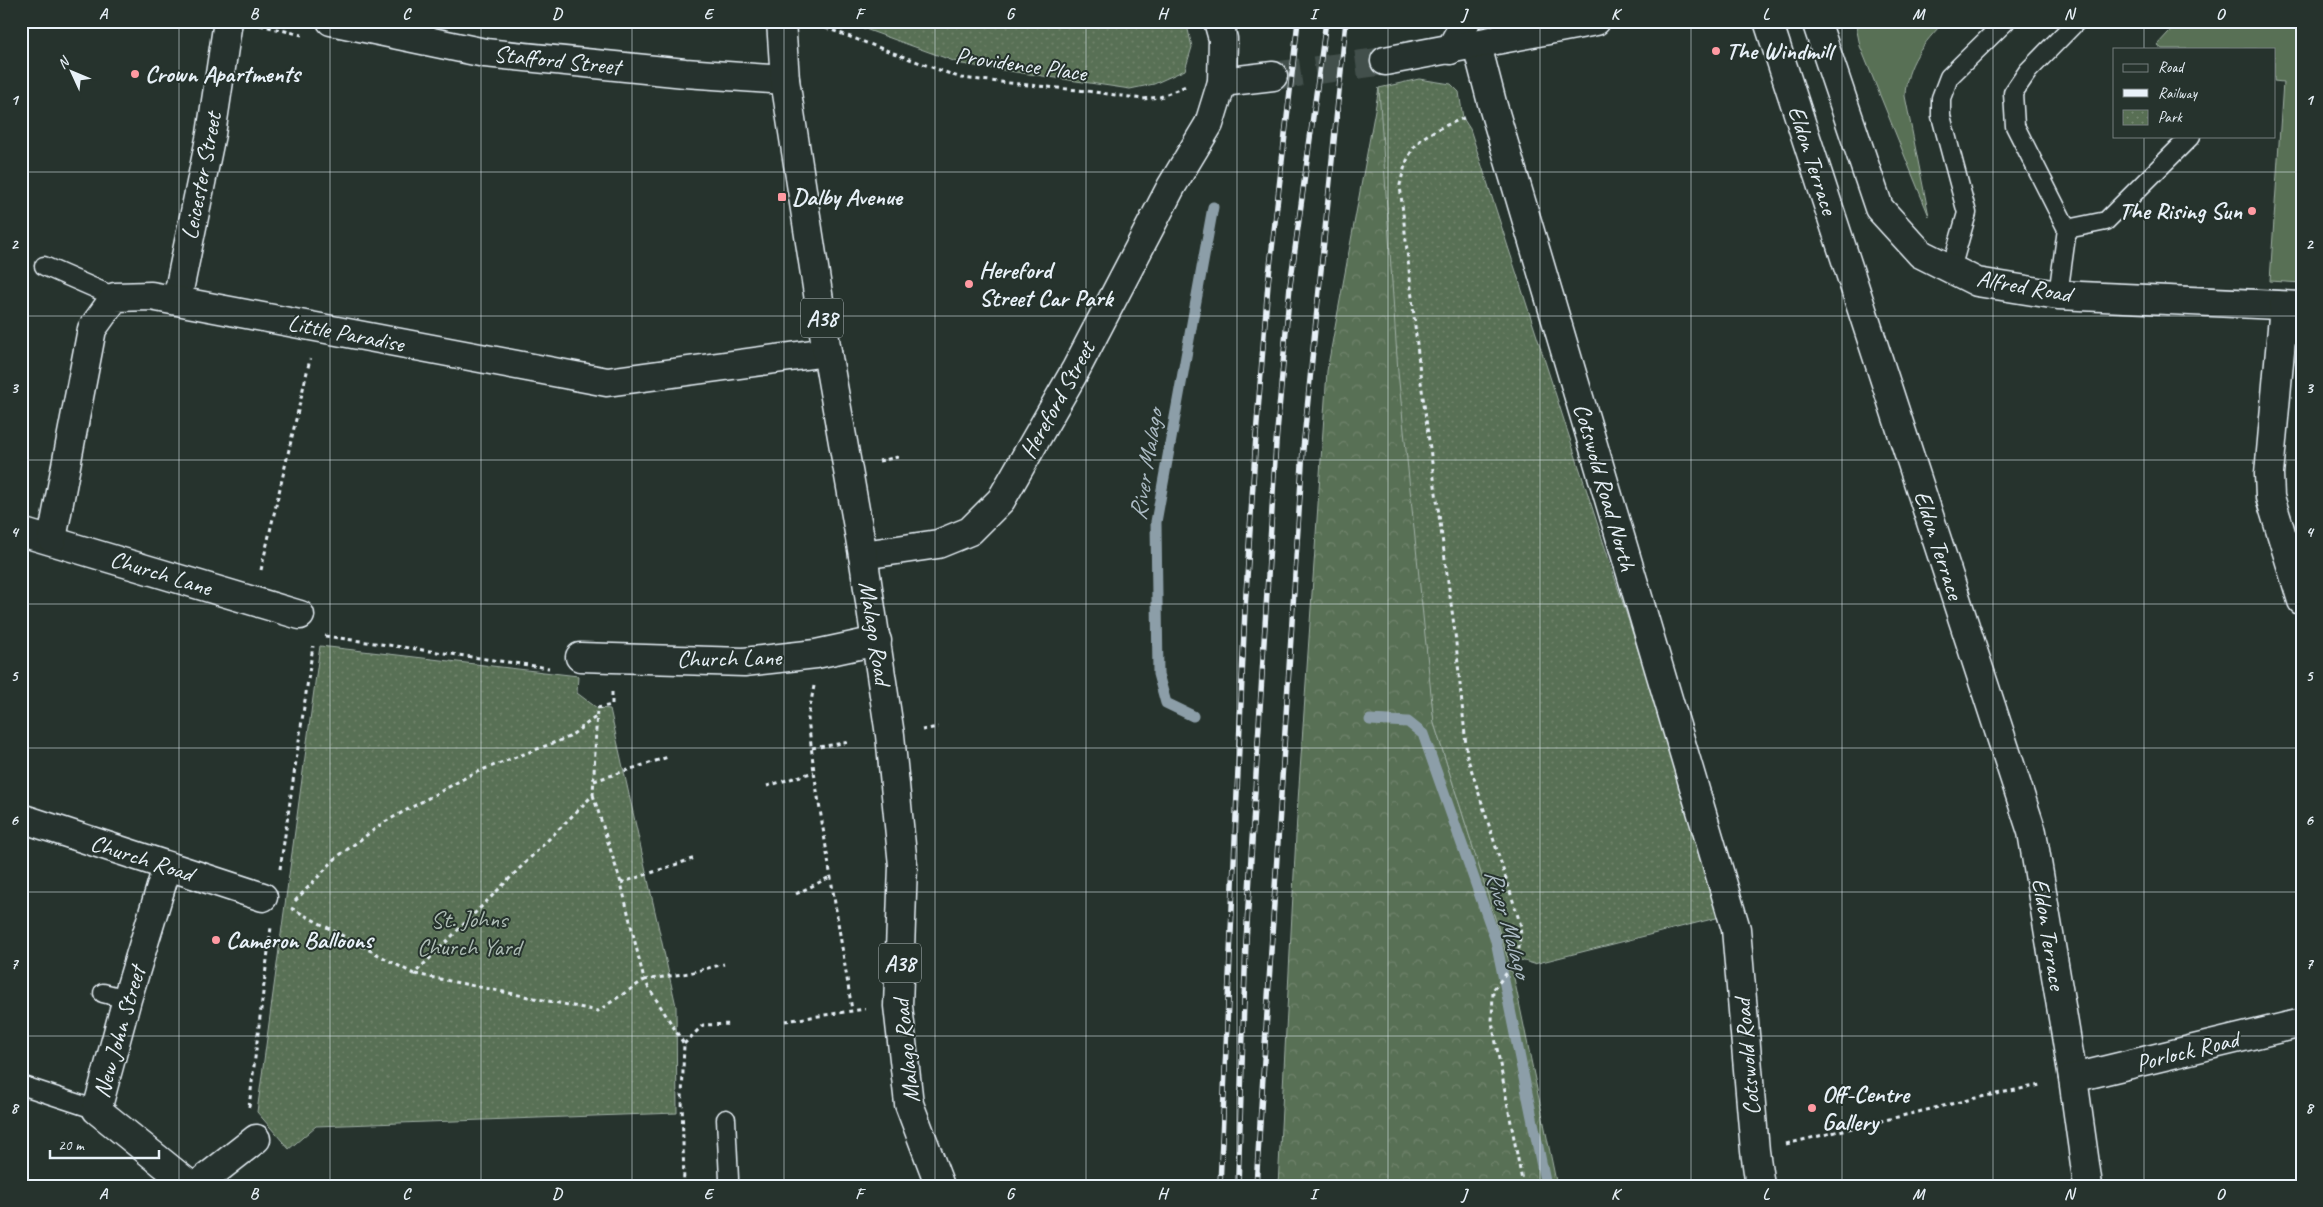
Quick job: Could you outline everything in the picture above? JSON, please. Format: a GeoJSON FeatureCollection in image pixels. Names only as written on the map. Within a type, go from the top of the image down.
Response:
{"type":"FeatureCollection","features":[{"type":"Feature","properties":{"kind":"main road","name":"Leicester Street"},"geometry":{"type":"LineString","coordinates":[[176,300],[210,134],[228,21]]}},
{"type":"Feature","properties":{"kind":"main road","name":"Stafford Street"},"geometry":{"type":"LineString","coordinates":[[331,21],[485,53],[684,73],[785,80]]}},
{"type":"Feature","properties":{"kind":"main road","name":"A38"},"geometry":{"type":"LineString","coordinates":[[781,21],[785,80]]}},
{"type":"Feature","properties":{"kind":"main road","name":"Hereford Street"},"geometry":{"type":"LineString","coordinates":[[863,555],[938,544],[970,530],[1001,500],[1076,369],[1171,187],[1209,124],[1222,82],[1223,39],[1218,21]]}},
{"type":"Feature","properties":{"kind":"main road"},"geometry":{"type":"LineString","coordinates":[[1385,61],[1450,50],[1471,33],[1596,21]]}},
{"type":"Feature","properties":{"kind":"main road","name":"Eldon Terrace"},"geometry":{"type":"LineString","coordinates":[[1768,21],[2032,832],[2073,1078],[2088,1186]]}},
{"type":"Feature","properties":{"kind":"main road","name":"Alfred Road"},"geometry":{"type":"LineString","coordinates":[[1816,21],[1879,208],[1921,254],[1977,282],[2058,295],[2293,306]]}},
{"type":"Feature","properties":{"kind":"main road","name":"Cotswold Road North"},"geometry":{"type":"LineString","coordinates":[[1471,33],[1481,109],[1736,929]]}},
{"type":"Feature","properties":{"kind":"main road"},"geometry":{"type":"LineString","coordinates":[[1222,82],[1274,76]]}},
{"type":"Feature","properties":{"kind":"main road","name":"Malago Road"},"geometry":{"type":"LineString","coordinates":[[785,80],[827,352],[877,641],[890,735],[903,865],[898,1006],[909,1104],[940,1186]]}},
{"type":"Feature","properties":{"kind":"main road","name":"Little Paradise"},"geometry":{"type":"LineString","coordinates":[[115,297],[151,296],[176,300],[606,382],[827,352]]}},
{"type":"Feature","properties":{"kind":"main road"},"geometry":{"type":"LineString","coordinates":[[52,539],[92,329],[115,297]]}},
{"type":"Feature","properties":{"kind":"main road"},"geometry":{"type":"LineString","coordinates":[[2293,306],[2269,474],[2270,489],[2302,601]]}},
{"type":"Feature","properties":{"kind":"main road","name":"Church Lane"},"geometry":{"type":"LineString","coordinates":[[21,532],[52,539],[300,615]]}},
{"type":"Feature","properties":{"kind":"main road","name":"Church Lane"},"geometry":{"type":"LineString","coordinates":[[580,657],[744,662],[816,654],[877,641]]}},
{"type":"Feature","properties":{"kind":"main road","name":"Church Road"},"geometry":{"type":"LineString","coordinates":[[21,818],[263,897]]}},
{"type":"Feature","properties":{"kind":"main road","name":"New John Street"},"geometry":{"type":"LineString","coordinates":[[167,867],[115,996],[98,1110],[191,1186]]}},
{"type":"Feature","properties":{"kind":"main road","name":"Cotswold Road"},"geometry":{"type":"LineString","coordinates":[[1736,929],[1755,1151],[1760,1186]]}},
{"type":"Feature","properties":{"kind":"main road","name":"Porlock Road"},"geometry":{"type":"LineString","coordinates":[[2073,1078],[2302,1023]]}},
{"type":"Feature","properties":{"kind":"main road"},"geometry":{"type":"LineString","coordinates":[[196,1186],[256,1139]]}},
{"type":"Feature","properties":{"kind":"lane"},"geometry":{"type":"LineString","coordinates":[[1951,269],[1968,213],[1940,116],[1941,98],[1949,77],[2006,21]]}},
{"type":"Feature","properties":{"kind":"lane"},"geometry":{"type":"LineString","coordinates":[[2058,295],[2067,229],[2015,126],[2013,93],[2028,71],[2077,21]]}},
{"type":"Feature","properties":{"kind":"lane"},"geometry":{"type":"LineString","coordinates":[[2067,229],[2106,221],[2189,138]]}},
{"type":"Feature","properties":{"kind":"lane"},"geometry":{"type":"LineString","coordinates":[[44,266],[115,297]]}},
{"type":"Feature","properties":{"kind":"lane"},"geometry":{"type":"LineString","coordinates":[[21,1085],[98,1110]]}},
{"type":"Feature","properties":{"kind":"lane"},"geometry":{"type":"LineString","coordinates":[[726,1119],[730,1179]]}},
{"type":"Feature","properties":{"kind":"path","name":"Providence Place"},"geometry":{"type":"LineString","coordinates":[[818,25],[961,78],[1087,90],[1143,99],[1160,97],[1178,91],[1197,79],[1222,82]]}},
{"type":"Feature","properties":{"kind":"path"},"geometry":{"type":"LineString","coordinates":[[1481,109],[1427,133],[1413,146],[1405,162],[1400,185],[1422,382],[1455,633],[1467,756],[1521,926],[1518,959],[1493,990],[1492,1022],[1523,1186]]}},
{"type":"Feature","properties":{"kind":"path"},"geometry":{"type":"LineString","coordinates":[[254,602],[318,327]]}},
{"type":"Feature","properties":{"kind":"path"},"geometry":{"type":"LineString","coordinates":[[874,463],[898,457]]}},
{"type":"Feature","properties":{"kind":"path"},"geometry":{"type":"LineString","coordinates":[[324,636],[560,670],[578,671],[580,657]]}},
{"type":"Feature","properties":{"kind":"path"},"geometry":{"type":"LineString","coordinates":[[815,682],[808,718],[814,772],[852,1010]]}},
{"type":"Feature","properties":{"kind":"path"},"geometry":{"type":"LineString","coordinates":[[612,705],[597,708],[593,795],[621,883],[644,980],[684,1044],[682,1098],[684,1186]]}},
{"type":"Feature","properties":{"kind":"path"},"geometry":{"type":"LineString","coordinates":[[290,907],[337,857],[382,823],[474,773],[570,738],[597,716]]}},
{"type":"Feature","properties":{"kind":"path"},"geometry":{"type":"LineString","coordinates":[[920,730],[938,727]]}},
{"type":"Feature","properties":{"kind":"path"},"geometry":{"type":"LineString","coordinates":[[812,748],[850,742]]}},
{"type":"Feature","properties":{"kind":"path"},"geometry":{"type":"LineString","coordinates":[[594,781],[668,757]]}},
{"type":"Feature","properties":{"kind":"path"},"geometry":{"type":"LineString","coordinates":[[767,786],[814,772]]}},
{"type":"Feature","properties":{"kind":"path"},"geometry":{"type":"LineString","coordinates":[[414,974],[593,795]]}},
{"type":"Feature","properties":{"kind":"path"},"geometry":{"type":"LineString","coordinates":[[621,883],[695,858]]}},
{"type":"Feature","properties":{"kind":"path"},"geometry":{"type":"LineString","coordinates":[[796,894],[830,877]]}},
{"type":"Feature","properties":{"kind":"path"},"geometry":{"type":"LineString","coordinates":[[263,897],[275,899],[414,974],[598,1011],[644,980],[689,973],[724,964]]}},
{"type":"Feature","properties":{"kind":"path"},"geometry":{"type":"LineString","coordinates":[[785,1021],[852,1010],[898,1006]]}},
{"type":"Feature","properties":{"kind":"path"},"geometry":{"type":"LineString","coordinates":[[684,1044],[703,1025],[732,1024]]}},
{"type":"Feature","properties":{"kind":"path"},"geometry":{"type":"LineString","coordinates":[[1755,1151],[1976,1098],[2073,1078]]}},
{"type":"Feature","properties":{"kind":"green space"},"geometry":{"type":"Polygon","coordinates":[[[843,21],[1186,21],[1192,47],[1185,70],[1154,84],[1130,89],[962,64],[843,21]]]}},
{"type":"Feature","properties":{"kind":"green space"},"geometry":{"type":"Polygon","coordinates":[[[1859,21],[1945,21],[1923,46],[1913,64],[1906,85],[1905,96],[1929,216],[1860,46],[1857,31],[1859,21]]]}},
{"type":"Feature","properties":{"kind":"green space"},"geometry":{"type":"Polygon","coordinates":[[[2179,21],[2302,21],[2302,283],[2270,281],[2283,82],[2276,81],[2276,48],[2161,48],[2157,45],[2179,21]]]}},
{"type":"Feature","properties":{"kind":"green space"},"geometry":{"type":"Polygon","coordinates":[[[1419,79],[1451,84],[1459,92],[1463,118],[1470,129],[1724,916],[1534,964],[1507,956],[1434,723],[1398,372],[1379,88],[1419,79]]]}},
{"type":"Feature","properties":{"kind":"green space"},"geometry":{"type":"Polygon","coordinates":[[[1379,88],[1434,723],[1514,978],[1557,1186],[1278,1186],[1297,816],[1327,371],[1379,88]]]}},
{"type":"Feature","properties":{"kind":"green space","name":"St. Johns Church Yard"},"geometry":{"type":"Polygon","coordinates":[[[320,646],[578,676],[577,693],[597,708],[610,709],[676,1006],[677,1113],[316,1126],[289,1149],[257,1112],[320,646]]]}},
{"type":"Feature","properties":{"kind":"waterway","name":"River Malago"},"geometry":{"type":"LineString","coordinates":[[1193,716],[1166,703],[1158,674],[1156,522],[1213,207]]}},
{"type":"Feature","properties":{"kind":"waterway","name":"River Malago"},"geometry":{"type":"LineString","coordinates":[[1370,720],[1408,722],[1423,734],[1496,941],[1546,1186]]}},
{"type":"Feature","properties":{"kind":"tunnel"},"geometry":{"type":"LineString","coordinates":[[1273,76],[1385,61]]}},
{"type":"Feature","properties":{"kind":"railway"},"geometry":{"type":"LineString","coordinates":[[1220,1186],[1245,609],[1256,436],[1268,284],[1298,21]]}},
{"type":"Feature","properties":{"kind":"railway"},"geometry":{"type":"LineString","coordinates":[[1238,1186],[1246,941],[1276,443],[1290,286],[1326,21]]}},
{"type":"Feature","properties":{"kind":"railway"},"geometry":{"type":"LineString","coordinates":[[1256,1186],[1303,449],[1346,21]]}},
{"type":"Feature","properties":{"kind":"place","name":"The Windmill"},"geometry":{"type":"Point","coordinates":[1716,51]}},
{"type":"Feature","properties":{"kind":"place","name":"Crown Apartments"},"geometry":{"type":"Point","coordinates":[135,74]}},
{"type":"Feature","properties":{"kind":"place","name":"Dalby Avenue"},"geometry":{"type":"Point","coordinates":[782,197]}},
{"type":"Feature","properties":{"kind":"place","name":"The Rising Sun"},"geometry":{"type":"Point","coordinates":[2252,211]}},
{"type":"Feature","properties":{"kind":"place","name":"Hereford Street Car Park"},"geometry":{"type":"Point","coordinates":[969,284]}},
{"type":"Feature","properties":{"kind":"place","name":"Cameron Balloons"},"geometry":{"type":"Point","coordinates":[216,940]}},
{"type":"Feature","properties":{"kind":"place","name":"Off-Centre Gallery"},"geometry":{"type":"Point","coordinates":[1812,1108]}}]}
